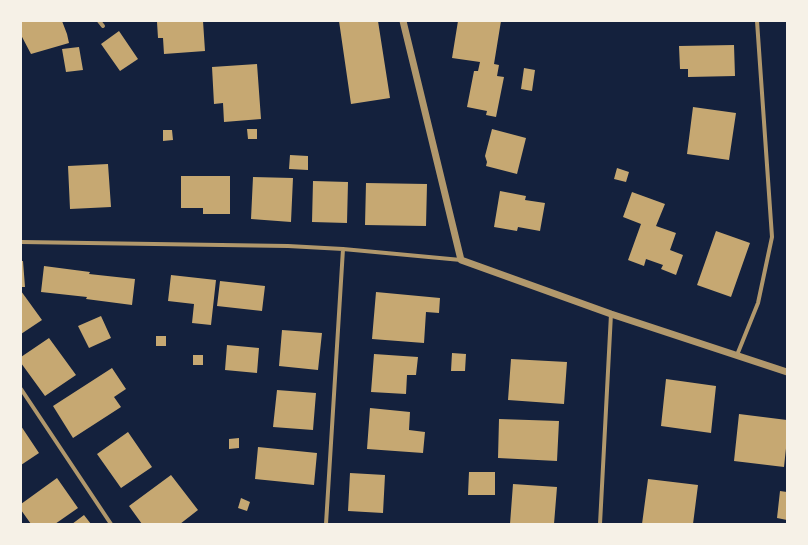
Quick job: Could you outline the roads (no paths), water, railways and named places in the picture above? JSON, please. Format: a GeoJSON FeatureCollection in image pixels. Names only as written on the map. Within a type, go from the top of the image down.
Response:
{"type":"FeatureCollection","features":[{"type":"Feature","properties":{"kind":"street"},"geometry":{"type":"LineString","coordinates":[[99,21],[103,26]]}},
{"type":"Feature","properties":{"kind":"street"},"geometry":{"type":"LineString","coordinates":[[403,21],[461,260]]}},
{"type":"Feature","properties":{"kind":"street"},"geometry":{"type":"LineString","coordinates":[[737,355],[758,303],[772,236],[757,21]]}},
{"type":"Feature","properties":{"kind":"street"},"geometry":{"type":"LineString","coordinates":[[21,242],[288,246],[343,249],[461,260],[611,314],[787,372]]}},
{"type":"Feature","properties":{"kind":"street"},"geometry":{"type":"LineString","coordinates":[[326,524],[343,249]]}},
{"type":"Feature","properties":{"kind":"street"},"geometry":{"type":"LineString","coordinates":[[600,524],[611,314]]}},
{"type":"Feature","properties":{"kind":"street"},"geometry":{"type":"LineString","coordinates":[[21,389],[111,524]]}}]}
